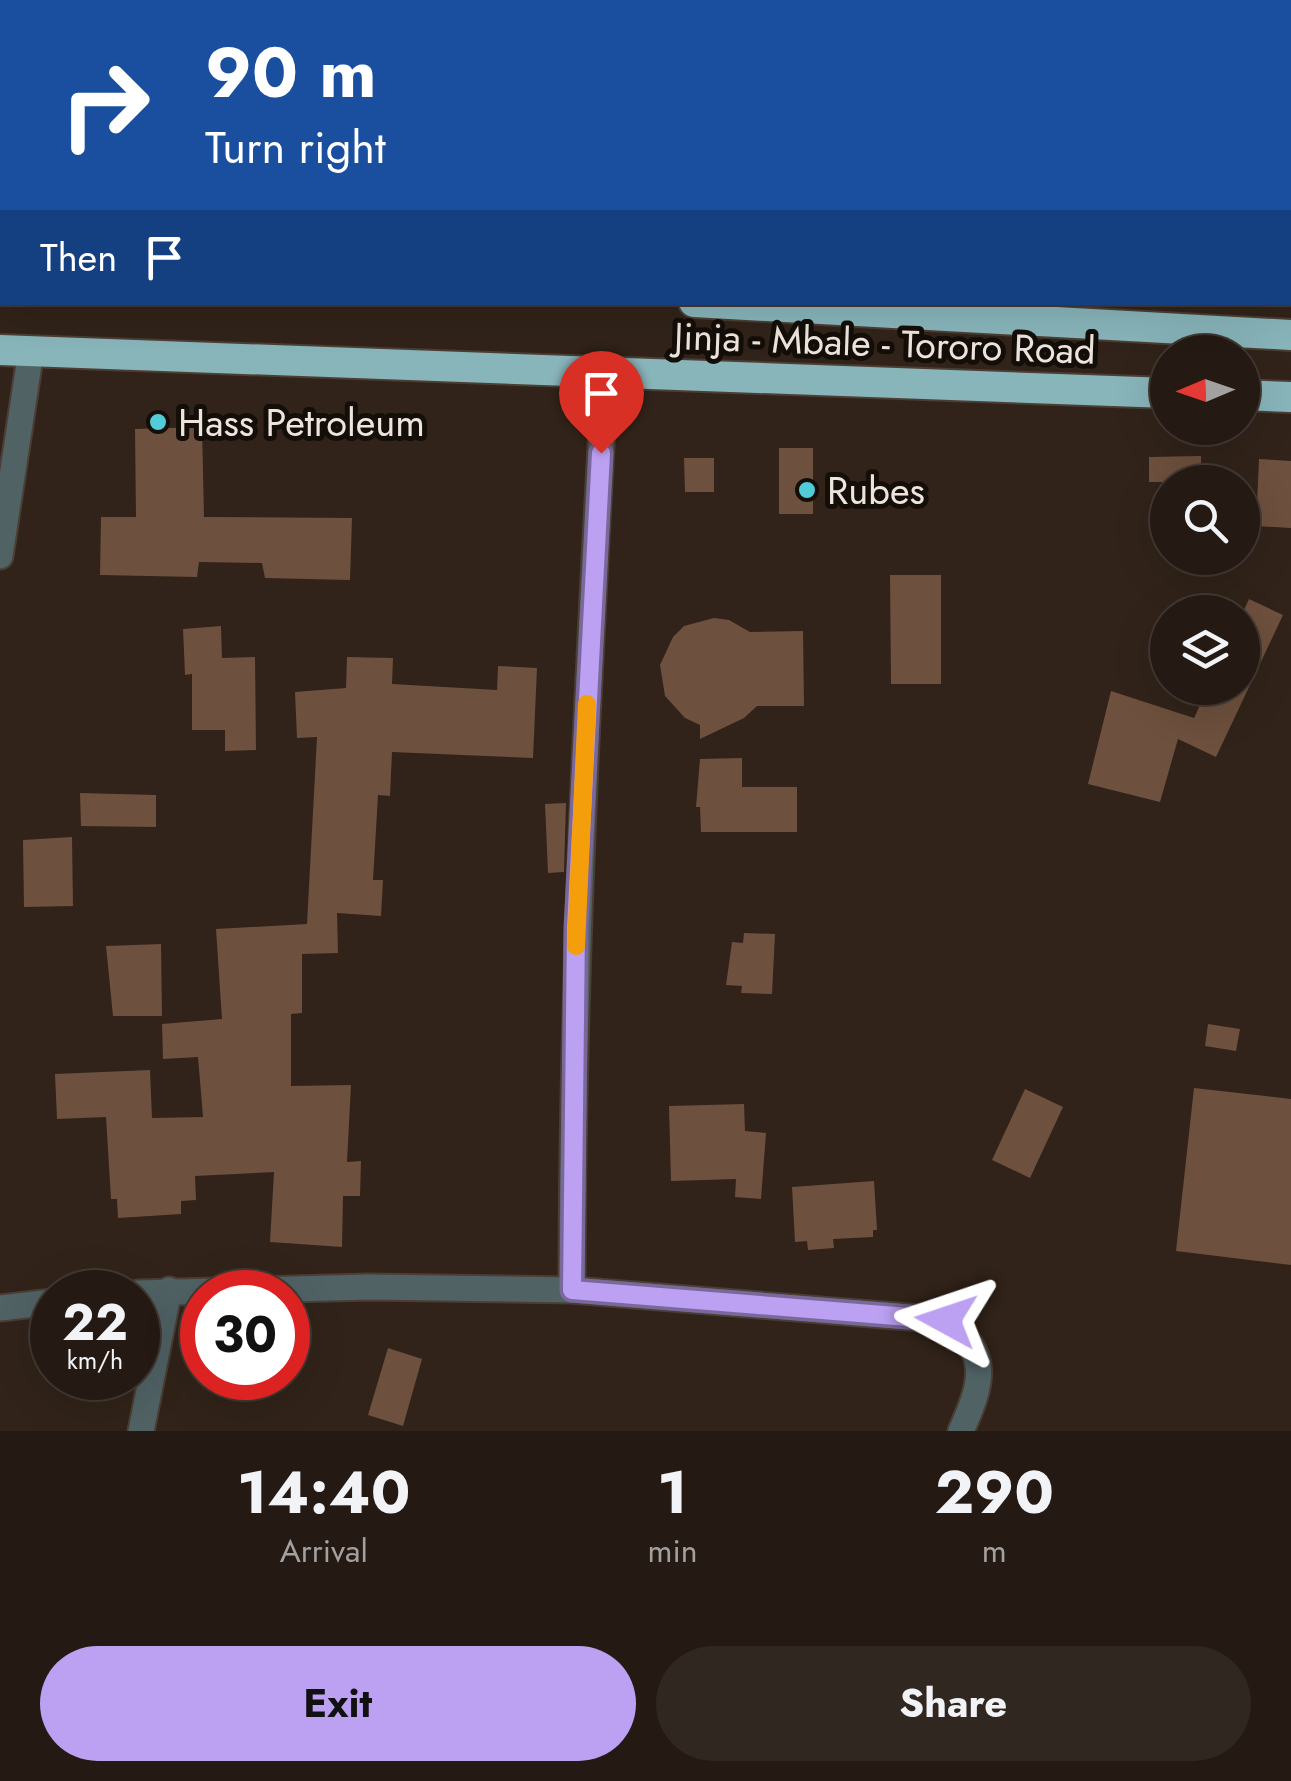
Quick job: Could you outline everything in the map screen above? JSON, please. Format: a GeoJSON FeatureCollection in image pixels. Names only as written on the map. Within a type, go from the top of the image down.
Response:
{"type":"FeatureCollection","features":[{"type":"Feature","properties":{"kind":"highway","name":"Jinja - Mbale - Tororo Road"},"geometry":{"type":"LineString","coordinates":[[747,305],[1291,336]]}},
{"type":"Feature","properties":{"kind":"highway","name":"Jinja - Mbale - Tororo Road"},"geometry":{"type":"LineString","coordinates":[[0,350],[1150,391]]}},
{"type":"Feature","properties":{"kind":"highway"},"geometry":{"type":"LineString","coordinates":[[1260,396],[1291,397]]}},
{"type":"Feature","properties":{"kind":"street"},"geometry":{"type":"LineString","coordinates":[[0,556],[31,351]]}},
{"type":"Feature","properties":{"kind":"street"},"geometry":{"type":"LineString","coordinates":[[572,1290],[577,913],[606,374]]}},
{"type":"Feature","properties":{"kind":"street"},"geometry":{"type":"LineString","coordinates":[[140,1431],[169,1290]]}},
{"type":"Feature","properties":{"kind":"street"},"geometry":{"type":"LineString","coordinates":[[160,1291],[572,1290],[946,1320],[968,1336],[979,1360],[977,1395],[961,1431]]}},
{"type":"Feature","properties":{"kind":"street"},"geometry":{"type":"LineString","coordinates":[[0,1308],[30,1305]]}},
{"type":"Feature","properties":{"kind":"building"},"geometry":{"type":"Polygon","coordinates":[[[202,427],[204,517],[352,518],[350,580],[265,578],[262,563],[199,562],[197,577],[100,575],[101,517],[136,517],[135,429],[202,427]]]}},
{"type":"Feature","properties":{"kind":"building"},"geometry":{"type":"Polygon","coordinates":[[[779,448],[813,448],[813,514],[779,514],[779,448]]]}},
{"type":"Feature","properties":{"kind":"building"},"geometry":{"type":"Polygon","coordinates":[[[1201,456],[1201,465],[1150,465],[1149,482],[1149,457],[1201,456]]]}},
{"type":"Feature","properties":{"kind":"building"},"geometry":{"type":"Polygon","coordinates":[[[684,458],[714,458],[714,492],[685,492],[684,458]]]}},
{"type":"Feature","properties":{"kind":"building"},"geometry":{"type":"Polygon","coordinates":[[[1259,459],[1291,461],[1291,528],[1260,526],[1259,459]]]}},
{"type":"Feature","properties":{"kind":"building"},"geometry":{"type":"Polygon","coordinates":[[[890,575],[941,575],[941,684],[891,684],[890,575]]]}},
{"type":"Feature","properties":{"kind":"building"},"geometry":{"type":"Polygon","coordinates":[[[1260,604],[1283,615],[1260,664],[1260,604]]]}},
{"type":"Feature","properties":{"kind":"building"},"geometry":{"type":"Polygon","coordinates":[[[714,618],[729,620],[750,632],[803,631],[804,706],[757,706],[744,718],[700,739],[700,725],[685,718],[665,696],[660,665],[673,637],[684,626],[714,618]]]}},
{"type":"Feature","properties":{"kind":"building"},"geometry":{"type":"Polygon","coordinates":[[[221,626],[222,658],[255,657],[256,750],[225,751],[225,730],[192,730],[192,674],[185,675],[183,629],[221,626]]]}},
{"type":"Feature","properties":{"kind":"building"},"geometry":{"type":"Polygon","coordinates":[[[347,657],[393,658],[392,684],[497,690],[498,666],[537,668],[533,758],[392,752],[390,796],[378,795],[373,880],[383,880],[381,916],[337,913],[338,953],[302,954],[302,1013],[291,1014],[291,1086],[351,1085],[347,1162],[361,1161],[360,1196],[343,1196],[342,1247],[270,1242],[274,1172],[195,1176],[196,1200],[181,1201],[181,1214],[118,1218],[117,1199],[111,1199],[106,1117],[57,1119],[55,1074],[150,1070],[152,1118],[203,1117],[198,1057],[163,1059],[162,1024],[222,1019],[216,929],[307,924],[317,737],[297,738],[295,692],[346,688],[347,657]]]}},
{"type":"Feature","properties":{"kind":"building"},"geometry":{"type":"Polygon","coordinates":[[[1111,691],[1194,718],[1200,705],[1241,705],[1216,757],[1178,739],[1160,802],[1088,784],[1111,691]]]}},
{"type":"Feature","properties":{"kind":"building"},"geometry":{"type":"Polygon","coordinates":[[[742,758],[742,787],[797,787],[797,832],[701,832],[700,807],[696,807],[700,759],[742,758]]]}},
{"type":"Feature","properties":{"kind":"building"},"geometry":{"type":"Polygon","coordinates":[[[80,793],[156,795],[156,827],[81,826],[80,793]]]}},
{"type":"Feature","properties":{"kind":"building"},"geometry":{"type":"Polygon","coordinates":[[[566,803],[564,872],[548,873],[545,804],[566,803]]]}},
{"type":"Feature","properties":{"kind":"building"},"geometry":{"type":"Polygon","coordinates":[[[72,837],[73,906],[24,907],[23,840],[72,837]]]}},
{"type":"Feature","properties":{"kind":"building"},"geometry":{"type":"Polygon","coordinates":[[[744,933],[775,934],[772,994],[741,993],[742,986],[726,985],[732,942],[743,943],[744,933]]]}},
{"type":"Feature","properties":{"kind":"building"},"geometry":{"type":"Polygon","coordinates":[[[161,944],[162,1016],[113,1016],[106,946],[161,944]]]}},
{"type":"Feature","properties":{"kind":"building"},"geometry":{"type":"Polygon","coordinates":[[[1208,1024],[1240,1029],[1236,1051],[1205,1046],[1208,1024]]]}},
{"type":"Feature","properties":{"kind":"building"},"geometry":{"type":"Polygon","coordinates":[[[1194,1088],[1291,1099],[1291,1265],[1176,1251],[1194,1088]]]}},
{"type":"Feature","properties":{"kind":"building"},"geometry":{"type":"Polygon","coordinates":[[[1025,1089],[1063,1107],[1030,1178],[992,1160],[1025,1089]]]}},
{"type":"Feature","properties":{"kind":"building"},"geometry":{"type":"Polygon","coordinates":[[[744,1104],[745,1131],[766,1133],[761,1199],[735,1197],[736,1179],[671,1181],[669,1106],[744,1104]]]}},
{"type":"Feature","properties":{"kind":"building"},"geometry":{"type":"Polygon","coordinates":[[[874,1181],[877,1230],[873,1230],[873,1237],[833,1239],[834,1248],[808,1250],[807,1241],[795,1242],[792,1187],[874,1181]]]}},
{"type":"Feature","properties":{"kind":"building"},"geometry":{"type":"Polygon","coordinates":[[[388,1348],[422,1359],[403,1426],[368,1415],[388,1348]]]}},
{"type":"Feature","properties":{"kind":"slow traffic"},"geometry":{"type":"LineString","coordinates":[[576,946],[587,704]]}},
{"type":"Feature","properties":{"kind":"place","name":"Hass Petroleum"},"geometry":{"type":"Point","coordinates":[158,422]}},
{"type":"Feature","properties":{"kind":"place","name":"Rubes"},"geometry":{"type":"Point","coordinates":[807,490]}},
{"type":"Feature","properties":{"kind":"route"},"geometry":{"type":"LineString","coordinates":[[601,453],[576,928],[572,1290],[946,1320]]}}]}
